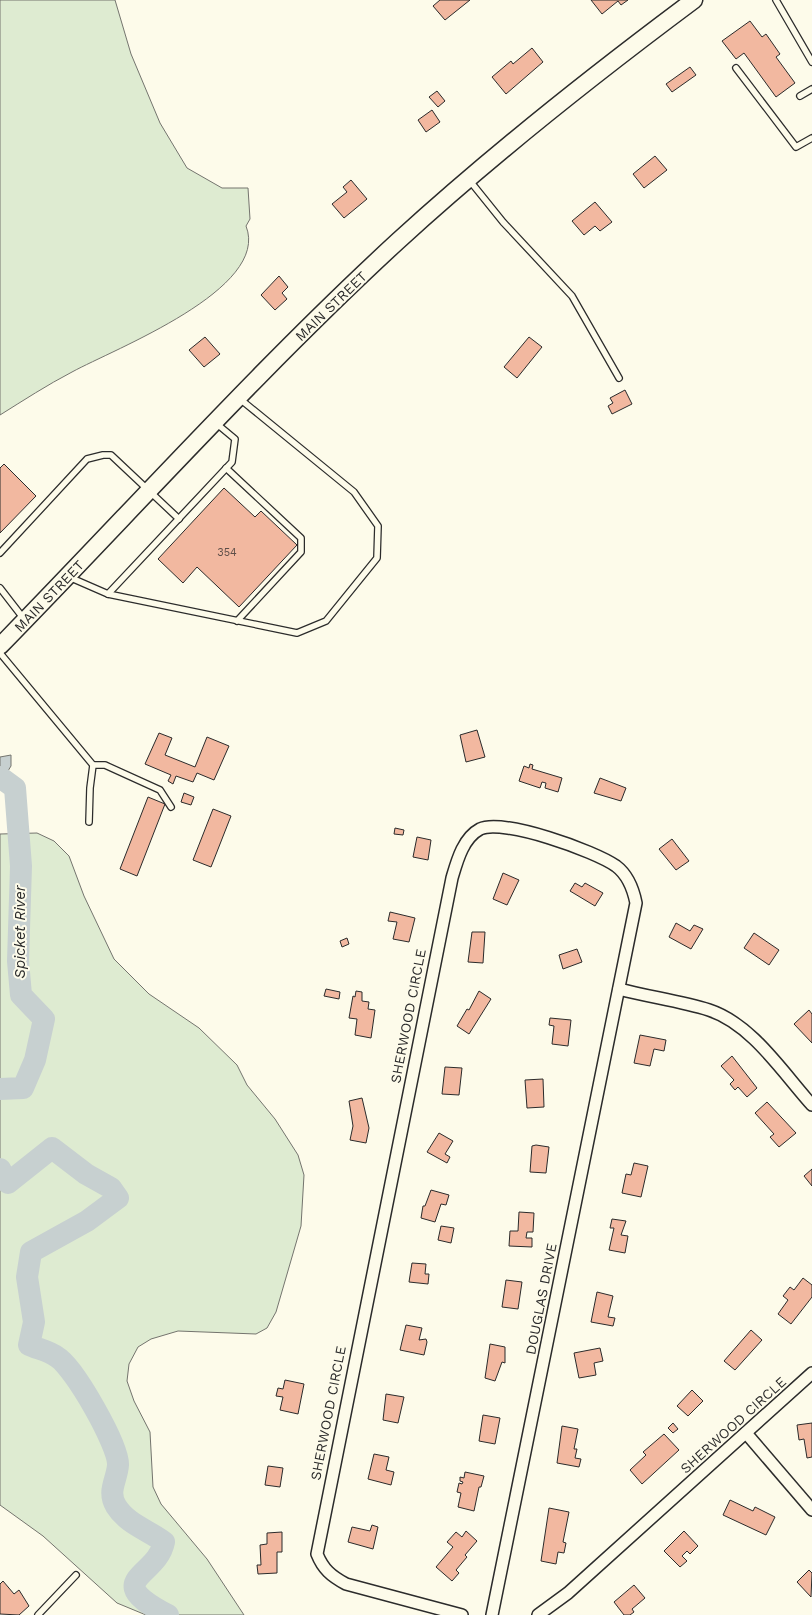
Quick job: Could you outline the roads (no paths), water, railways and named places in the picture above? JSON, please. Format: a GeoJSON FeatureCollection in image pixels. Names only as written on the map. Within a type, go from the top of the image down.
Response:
{"type":"FeatureCollection","features":[{"type":"Feature","properties":{"kind":"main road","name":"MAIN STREET"},"geometry":{"type":"LineString","coordinates":[[0,646],[239,398],[350,287],[469,179],[563,100],[694,0]]}},
{"type":"Feature","properties":{"kind":"street","name":"SHERWOOD CIRCLE"},"geometry":{"type":"LineString","coordinates":[[462,1615],[346,1584],[334,1578],[323,1568],[317,1554],[448,892],[456,864],[469,839],[480,829],[494,826],[508,827],[536,834],[585,852],[616,866],[624,874],[633,889],[636,902],[619,989]]}},
{"type":"Feature","properties":{"kind":"street"},"geometry":{"type":"LineString","coordinates":[[619,989],[709,1010],[722,1016],[755,1041],[812,1105]]}},
{"type":"Feature","properties":{"kind":"street","name":"DOUGLAS DRIVE"},"geometry":{"type":"LineString","coordinates":[[492,1615],[619,989]]}},
{"type":"Feature","properties":{"kind":"street","name":"SHERWOOD CIRCLE"},"geometry":{"type":"LineString","coordinates":[[538,1615],[568,1593],[812,1373]]}},
{"type":"Feature","properties":{"kind":"street"},"geometry":{"type":"LineString","coordinates":[[746,1433],[812,1510]]}},
{"type":"Feature","properties":{"kind":"lane"},"geometry":{"type":"LineString","coordinates":[[776,0],[812,62]]}},
{"type":"Feature","properties":{"kind":"lane"},"geometry":{"type":"LineString","coordinates":[[736,68],[796,147],[812,138]]}},
{"type":"Feature","properties":{"kind":"lane"},"geometry":{"type":"LineString","coordinates":[[800,96],[812,89]]}},
{"type":"Feature","properties":{"kind":"lane"},"geometry":{"type":"LineString","coordinates":[[469,179],[503,222],[572,296],[619,378]]}},
{"type":"Feature","properties":{"kind":"lane"},"geometry":{"type":"LineString","coordinates":[[68,577],[108,594],[297,633],[326,621],[377,558],[378,526],[354,492],[239,398]]}},
{"type":"Feature","properties":{"kind":"lane"},"geometry":{"type":"LineString","coordinates":[[108,594],[232,462],[235,439],[215,423]]}},
{"type":"Feature","properties":{"kind":"lane"},"geometry":{"type":"LineString","coordinates":[[0,553],[87,459],[103,455],[111,455],[179,519]]}},
{"type":"Feature","properties":{"kind":"lane"},"geometry":{"type":"LineString","coordinates":[[226,468],[301,538],[300,552],[237,621]]}},
{"type":"Feature","properties":{"kind":"lane"},"geometry":{"type":"LineString","coordinates":[[0,588],[25,620]]}},
{"type":"Feature","properties":{"kind":"lane"},"geometry":{"type":"LineString","coordinates":[[0,653],[93,765],[89,822]]}},
{"type":"Feature","properties":{"kind":"lane"},"geometry":{"type":"LineString","coordinates":[[93,765],[105,765],[160,790],[171,807]]}},
{"type":"Feature","properties":{"kind":"lane"},"geometry":{"type":"LineString","coordinates":[[38,1615],[76,1575]]}},
{"type":"Feature","properties":{"kind":"waterway","name":"Spicket River"},"geometry":{"type":"LineString","coordinates":[[0,777],[15,788],[21,866],[18,961],[21,995],[44,1019],[35,1060],[23,1088],[0,1089]]}},
{"type":"Feature","properties":{"kind":"waterway","name":"Spicket River"},"geometry":{"type":"LineString","coordinates":[[0,1169],[8,1183],[52,1148],[86,1174],[111,1188],[118,1198],[87,1221],[31,1252],[27,1277],[34,1322],[29,1345],[57,1357],[65,1364],[74,1375],[104,1425],[118,1465],[112,1490],[113,1501],[126,1518],[164,1542],[152,1564],[137,1579],[135,1586],[137,1593],[148,1603],[168,1615]]}}]}
